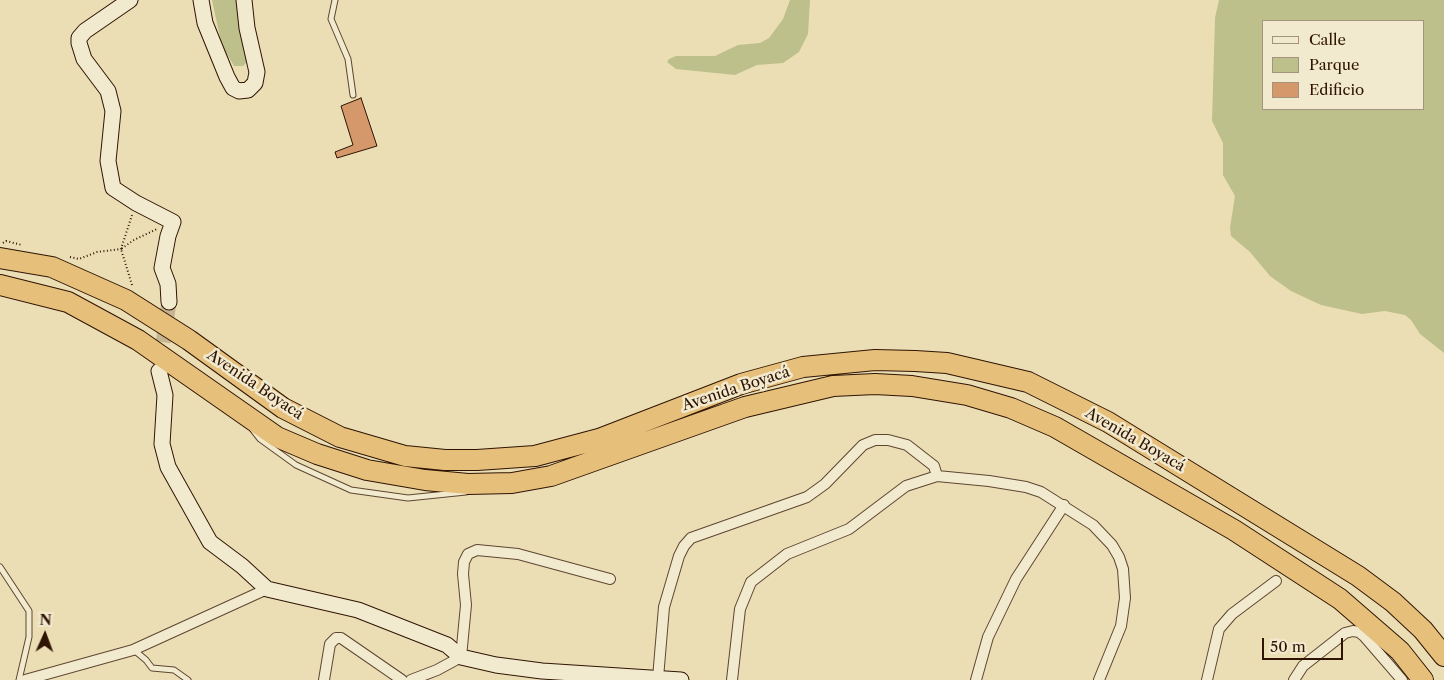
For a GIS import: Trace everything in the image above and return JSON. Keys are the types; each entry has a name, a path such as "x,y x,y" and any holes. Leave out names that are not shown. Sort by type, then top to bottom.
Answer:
{"highway":[{"name":"Avenida Boyacá","path":"0,258 52,267 126,300 189,340 283,408 340,436 413,456 445,460 535,456 599,439 742,384 802,367 875,360 915,360 947,364 1028,382 1108,422 1358,576 1393,602 1423,630 1444,656"},
{"name":"Avenida Boyacá","path":"0,285 68,302 138,340 277,437 317,454 367,470 425,480 468,484 512,483 551,476 745,407 833,386 875,384 912,386 967,395 1011,408 1055,426 1234,530 1340,599 1400,651 1423,680"}],"main road":[{"path":"130,0 85,31 79,38 78,43 84,59 108,91 112,111 108,161 113,188 136,203 173,222 168,236 162,268 168,284 169,302"},
{"path":"201,0 205,23 223,68 233,88 239,91 248,90 255,84 257,72 247,28 244,0"},
{"path":"160,371 164,395 162,444 168,467 210,542 242,566 267,589 358,610 447,645 461,657 496,665 542,671 681,680"}],"street":[{"path":"658,678 664,607 679,556 691,538 807,497 825,484 863,445 875,440 888,440 907,445 934,466 938,476"},
{"path":"732,680 740,609 751,582 787,554 849,529 906,486 938,476 1026,487 1064,505 1093,525 1104,536 1120,557 1123,569 1125,598 1121,626 1099,680"},
{"path":"976,680 988,637 1016,579 1064,505"},
{"path":"411,680 437,670 461,657 466,605 463,574 464,562 468,554 477,550 518,554 610,579"},
{"path":"1207,680 1219,630 1232,614 1276,581"},
{"path":"25,680 133,650 267,589"},
{"path":"1294,680 1303,666 1345,633 1352,631 1359,632 1364,636 1402,680"},
{"path":"324,680 330,644 336,638 341,638 402,680"}],"lane":[{"path":"335,0 331,19 348,59 353,95"},
{"path":"0,567 29,611 29,638 19,680"},
{"path":"133,650 146,660 152,668 174,670 188,680"}],"path":[{"path":"133,287 121,249 136,203"},
{"path":"70,257 79,259 97,252 121,249 134,240 173,222"},
{"path":"0,246 6,241 24,246"}],"green space":[{"path":"212,0 239,0 247,62 243,66 234,66 222,46"},
{"path":"790,0 810,0 808,34 799,52 783,63 757,65 735,75 676,69 667,62 676,56 715,56 738,45 760,43 769,38 783,19"},
{"path":"1219,0 1444,0 1444,353 1420,334 1411,320 1405,315 1385,311 1362,314 1321,305 1291,291 1270,276 1250,252 1231,236 1230,228 1235,196 1223,175 1223,143 1212,121 1215,18"}],"building":[{"path":"361,98 377,146 337,158 335,152 353,145 341,106"}],"tunnel":[{"path":"160,365 169,302"}]}
